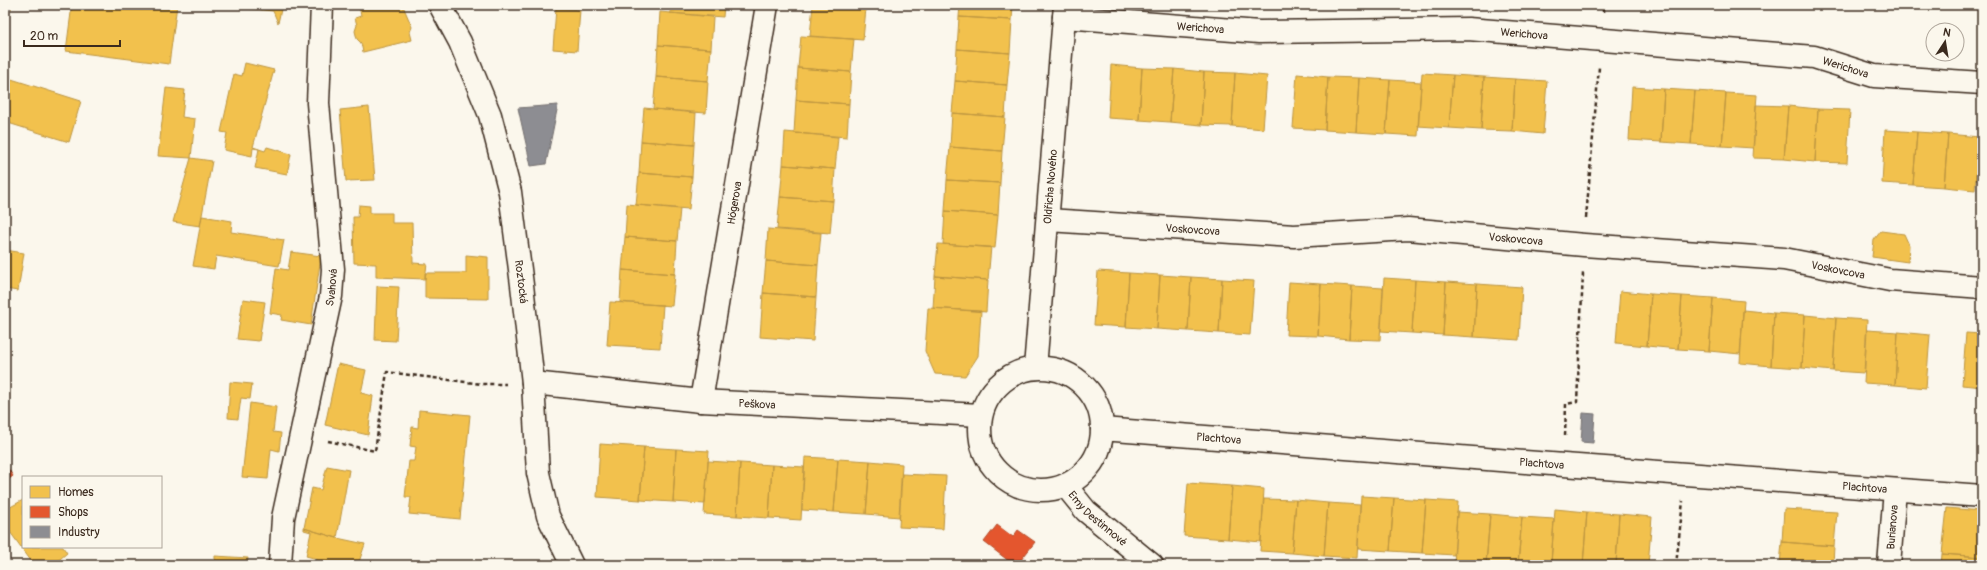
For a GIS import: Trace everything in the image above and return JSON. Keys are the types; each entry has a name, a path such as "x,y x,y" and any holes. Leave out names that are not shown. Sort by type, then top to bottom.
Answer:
{"street":[{"name":"Svahová","path":"280,565 283,518 331,296 333,269 318,103 322,5"},
{"name":"Roztocká","path":"440,5 460,42 490,115 510,192 533,383 538,473 548,516 572,565"},
{"name":"Högerova","path":"701,401 767,5"},
{"name":"Werichova","path":"1064,11 1260,32 1468,29 1814,57 1874,76 1982,83"},
{"name":"Oldřicha Nového","path":"1035,368 1064,11"},
{"name":"Voskovcova","path":"1048,220 1294,236 1408,229 1584,245 1784,259 1890,280 1982,287"},
{"path":"1035,368 1056,370 1075,378 1089,392 1098,409 1102,429 1100,448 1090,466 1074,481 1053,489 1030,489 1009,482 992,467 983,448 980,426 981,416 985,405 997,387 1014,374 1035,368"},
{"name":"Peškova","path":"533,383 701,401 981,416"},
{"name":"Plachtova","path":"1102,429 1564,466 1696,474 1982,496"},
{"name":"Emy Destinnové","path":"1065,485 1086,511 1152,565"},
{"name":"Burianova","path":"1889,565 1894,490"}],"path":[{"path":"1564,466 1566,404 1577,402 1584,245 1602,41 1603,5"},
{"path":"300,436 375,451 387,372 482,384"},
{"path":"1676,565 1682,504 1696,474"}],"building: Homes":[{"path":"5,5 12,5 5,25"},
{"path":"72,5 177,5 169,64 66,51"},
{"path":"216,5 282,5 278,23 273,11"},
{"path":"359,5 394,5 395,8 403,6 412,27 410,32 412,40 363,52 361,43 357,39 355,31 357,25 355,18 361,16"},
{"path":"671,5 724,5 723,17 670,13"},
{"path":"813,5 866,8 863,40 810,36"},
{"path":"829,5 866,5 866,8"},
{"path":"960,5 1013,5 1012,20 959,17"},
{"path":"556,8 580,10 577,51 553,49"},
{"path":"660,12 713,17 711,49 658,45"},
{"path":"959,17 1012,20 1010,53 957,49"},
{"path":"801,36 854,39 851,72 798,68"},
{"path":"658,45 711,49 708,81 656,77"},
{"path":"957,49 1010,53 1007,85 955,81"},
{"path":"245,63 274,70 253,147 259,149 253,148 252,156 224,150 227,133 221,132 234,74 242,76"},
{"path":"1111,65 1142,68 1139,120 1108,118"},
{"path":"798,68 851,72 849,104 796,100"},
{"path":"1142,68 1174,69 1170,122 1139,120"},
{"path":"1174,69 1204,72 1201,125 1170,122"},
{"path":"1204,72 1235,73 1232,126 1201,125"},
{"path":"1235,73 1267,76 1263,129 1232,126"},
{"path":"1422,73 1453,75 1449,128 1418,126"},
{"path":"1297,74 1328,77 1325,130 1293,128"},
{"path":"1453,75 1484,77 1481,130 1449,128"},
{"path":"5,77 81,101 69,142 5,122"},
{"path":"656,77 708,81 706,113 653,109"},
{"path":"1328,77 1359,78 1356,132 1325,130"},
{"path":"1484,77 1515,79 1512,131 1481,130"},
{"path":"1359,78 1390,80 1386,134 1356,132"},
{"path":"1515,79 1547,81 1543,134 1512,131"},
{"path":"1390,80 1421,82 1418,136 1386,134"},
{"path":"955,81 1007,85 1005,117 952,113"},
{"path":"1632,87 1664,89 1661,142 1629,140"},
{"path":"166,88 185,90 182,117 195,119 191,158 158,156"},
{"path":"1664,89 1695,91 1691,144 1661,142"},
{"path":"1695,91 1726,93 1722,146 1691,144"},
{"path":"1726,93 1757,95 1753,148 1722,146"},
{"path":"796,100 849,104 847,137 794,133"},
{"path":"1756,105 1788,106 1784,159 1753,158"},
{"path":"1788,106 1818,109 1815,162 1784,159"},
{"path":"369,107 375,180 346,181 340,110"},
{"path":"644,108 696,113 694,145 641,141"},
{"path":"1818,109 1850,110 1847,163 1815,162"},
{"path":"952,113 1005,117 1002,151 950,147"},
{"path":"1979,127 1982,127 1982,180 1976,180"},
{"path":"1885,130 1917,132 1913,185 1882,183"},
{"path":"785,132 838,137 835,169 783,165"},
{"path":"1917,132 1948,134 1944,187 1913,185"},
{"path":"1948,134 1979,137 1975,190 1944,187"},
{"path":"641,141 694,145 692,177 639,173"},
{"path":"267,147 291,154 287,174 255,168 259,149 265,151"},
{"path":"950,147 1002,151 1000,183 947,180"},
{"path":"191,158 212,161 200,226 173,222"},
{"path":"783,165 835,169 833,201 780,197"},
{"path":"639,173 692,177 689,209 636,205"},
{"path":"947,180 1000,183 998,215 945,211"},
{"path":"780,197 833,201 830,233 777,229"},
{"path":"627,204 680,209 677,241 625,237"},
{"path":"359,205 370,206 370,213 392,213 392,223 412,223 413,263 427,264 425,279 376,277 376,264 354,263 353,217 358,217"},
{"path":"945,211 998,215 995,248 943,244"},
{"path":"202,216 232,221 231,232 284,240 279,266 216,256 214,269 193,266"},
{"path":"768,229 821,233 818,265 766,261"},
{"path":"1881,231 1904,234 1909,245 1908,262 1872,257 1874,240"},
{"path":"625,237 677,241 675,274 622,270"},
{"path":"938,244 991,247 988,280 935,276"},
{"path":"5,250 24,253 18,291 5,289"},
{"path":"291,252 321,256 311,325 281,320 282,315 270,313 276,268 288,270"},
{"path":"466,255 488,257 488,299 425,298 425,273 466,273"},
{"path":"766,261 818,265 816,297 763,293"},
{"path":"622,270 675,274 672,306 620,302"},
{"path":"1098,271 1129,273 1126,327 1094,325"},
{"path":"1129,273 1160,275 1157,329 1126,327"},
{"path":"1160,275 1191,277 1188,331 1157,329"},
{"path":"935,276 988,280 986,312 933,308"},
{"path":"1191,277 1222,279 1219,333 1188,331"},
{"path":"1384,278 1415,280 1412,333 1381,331"},
{"path":"1222,279 1254,281 1250,335 1219,333"},
{"path":"1415,280 1446,282 1443,335 1412,333"},
{"path":"1289,282 1321,284 1318,336 1286,335"},
{"path":"1446,282 1477,284 1474,337 1443,335"},
{"path":"1321,284 1352,286 1349,339 1318,336"},
{"path":"1477,284 1522,287 1519,340 1474,337"},
{"path":"377,286 399,287 396,341 375,340"},
{"path":"1352,286 1383,288 1380,340 1349,339"},
{"path":"1620,291 1651,294 1647,346 1616,343"},
{"path":"763,293 816,297 813,341 760,337"},
{"path":"1651,294 1682,296 1678,349 1647,346"},
{"path":"1682,296 1713,298 1709,351 1678,349"},
{"path":"1713,298 1744,301 1740,354 1709,351"},
{"path":"243,299 265,302 259,341 237,339"},
{"path":"610,302 663,305 660,348 607,345"},
{"path":"928,308 981,311 978,356 965,376 935,374 925,351"},
{"path":"1743,310 1774,313 1771,366 1740,363"},
{"path":"1774,313 1805,315 1802,368 1771,366"},
{"path":"1805,315 1836,318 1833,371 1802,368"},
{"path":"1836,318 1867,320 1864,373 1833,371"},
{"path":"1867,330 1898,332 1895,385 1864,383"},
{"path":"1898,332 1930,335 1926,388 1895,385"},
{"path":"1966,333 1982,334 1982,387 1962,385"},
{"path":"338,364 366,370 361,393 373,396 368,435 325,425"},
{"path":"230,382 252,384 250,399 241,398 238,419 228,418"},
{"path":"250,403 276,407 273,432 281,433 279,451 271,449 268,479 242,477"},
{"path":"419,410 470,415 460,519 409,514 411,497 405,497 409,461 414,461 416,447 410,446 412,427 418,428"},
{"path":"600,444 644,447 640,500 597,497"},
{"path":"644,447 676,449 673,502 640,500"},
{"path":"676,449 709,451 705,504 673,502"},
{"path":"805,457 838,459 834,512 802,510"},
{"path":"838,459 870,461 866,514 834,512"},
{"path":"708,461 740,463 737,516 704,514"},
{"path":"870,461 902,464 899,517 866,514"},
{"path":"740,463 772,465 769,518 737,516"},
{"path":"772,465 804,467 801,520 769,518"},
{"path":"327,466 349,470 337,538 304,528 312,488 321,490"},
{"path":"902,474 946,476 943,529 899,527"},
{"path":"1188,483 1232,486 1228,539 1184,536"},
{"path":"1232,486 1264,489 1261,542 1228,539"},
{"path":"1361,496 1394,498 1390,551 1358,549"},
{"path":"1394,498 1426,500 1422,553 1390,551"},
{"path":"1264,499 1296,500 1292,553 1260,551"},
{"path":"1296,500 1328,503 1324,556 1292,553"},
{"path":"1426,500 1458,502 1454,555 1422,553"},
{"path":"22,501 22,548 64,548 67,553 53,565 34,565 5,525 5,510"},
{"path":"1328,503 1360,505 1357,558 1324,556"},
{"path":"1947,508 1982,511 1982,557 1942,554"},
{"path":"1555,509 1587,512 1583,565 1551,562"},
{"path":"1784,509 1837,512 1834,546 1782,542"},
{"path":"1457,512 1490,514 1486,565 1454,565"},
{"path":"1587,512 1619,514 1616,565 1583,565"},
{"path":"1490,514 1522,517 1518,565 1486,565"},
{"path":"1619,514 1652,517 1648,565 1616,565"},
{"path":"1522,517 1554,519 1551,565 1518,565"},
{"path":"304,528 337,538 365,544 358,565 315,565 317,559 306,556 311,532 304,530"},
{"path":"1782,542 1834,546 1833,565 1780,565"},
{"path":"1942,554 1982,557 1982,565 1941,565"},
{"path":"215,556 248,558 247,565 215,565"}],"building: Shops":[{"path":"5,464 13,476 5,482"},
{"path":"997,525 1013,537 1018,530 1035,542 1017,565 1014,565 984,542"}],"building: Industry":[{"path":"558,105 546,164 531,166 518,108"},
{"path":"1583,413 1595,414 1593,443 1581,442"}]}
